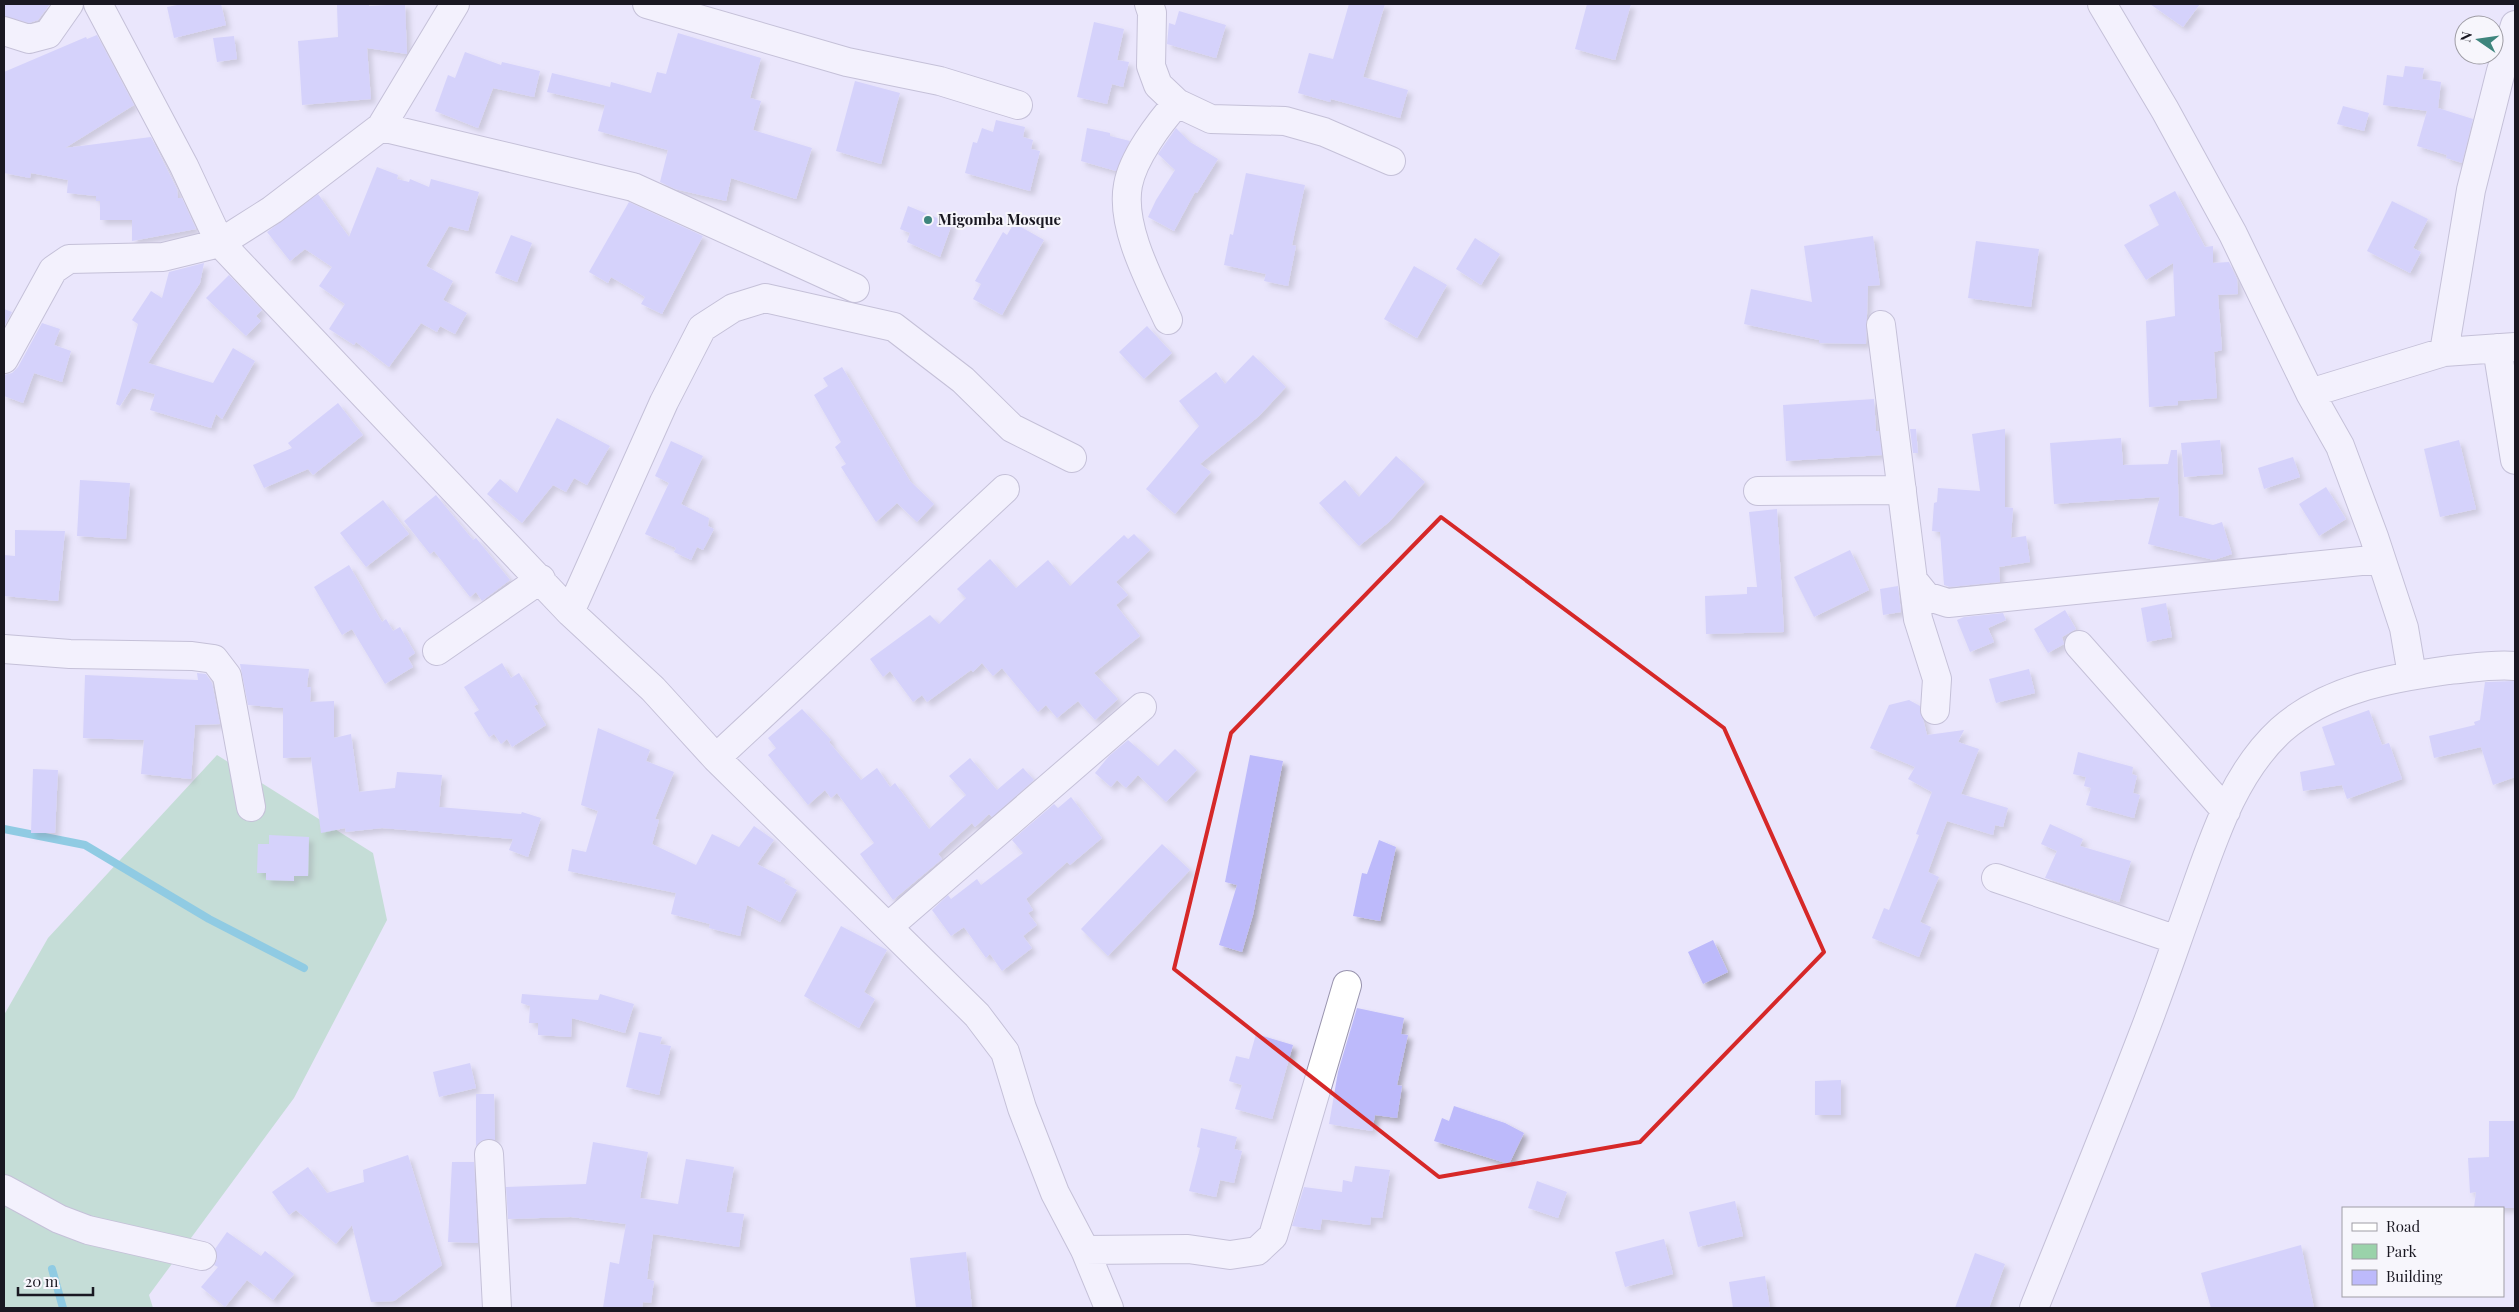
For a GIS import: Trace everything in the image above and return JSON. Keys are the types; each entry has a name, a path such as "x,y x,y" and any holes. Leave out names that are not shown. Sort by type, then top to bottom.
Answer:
{"street":[{"path":"4,31 29,39 48,34 69,4"},
{"path":"98,4 184,166 220,243 541,579 570,612 653,689 716,758 977,1015 1005,1052 1022,1108 1055,1193 1085,1250 1109,1308"},
{"path":"4,359 53,270 69,259 163,258 220,243 272,210 381,127 455,4"},
{"path":"646,4 847,62 940,81 1018,105"},
{"path":"1149,4 1152,13 1151,66 1158,86 1177,102 1211,119 1285,121 1324,132 1391,161"},
{"path":"2102,4 2166,110 2233,234 2310,393 2340,446 2404,628 2412,675"},
{"path":"2444,352 2471,190 2501,71 2515,25"},
{"path":"1168,320 1134,239 1126,205 1128,184 1140,156 1162,120 1177,102"},
{"path":"381,127 633,187 855,288"},
{"path":"570,612 664,402 702,328 733,308 765,298 894,327 963,380 1012,428 1072,458"},
{"path":"1881,326 1918,619 1937,679 1935,710"},
{"path":"2310,393 2444,352 2506,348 2515,460"},
{"path":"716,758 1005,489"},
{"path":"1758,491 1902,490"},
{"path":"1913,580 1926,596 1948,603 2381,559"},
{"path":"437,651 541,579"},
{"path":"2079,645 2226,811"},
{"path":"4,649 70,654 192,656 214,659 227,676 251,807"},
{"path":"2034,1308 2142,1037 2230,799 2255,758 2282,730 2335,697 2372,683 2412,675 2498,664 2515,666"},
{"path":"888,927 1142,707"},
{"path":"1996,878 2177,940"},
{"path":"1085,1250 1188,1249 1230,1255 1257,1251 1273,1236 1347,985"},
{"path":"489,1154 497,1308"},
{"path":"4,1189 59,1219 88,1230 202,1256"}],"highlighted area":[{"path":"1441,517 1724,728 1824,952 1640,1142 1439,1177 1174,969 1231,733"}],"green space":[{"path":"217,755 373,853 387,920 294,1098 149,1295 153,1308 4,1308 4,1015 48,938"}],"building":[{"path":"4,4 50,4 38,20 29,23 4,16"},
{"path":"182,4 221,4 226,25 174,38 167,7"},
{"path":"369,4 369,6 405,4 407,54 367,48 371,99 302,105 298,41 338,37 337,5"},
{"path":"1349,4 1385,4 1363,77 1408,90 1400,118 1331,99 1330,102 1298,93 1309,53 1333,59"},
{"path":"1587,4 1631,4 1615,60 1575,49"},
{"path":"2150,4 2200,4 2183,27"},
{"path":"1179,11 1226,25 1216,58 1167,44 1169,23 1175,25"},
{"path":"1094,22 1124,29 1117,60 1129,62 1123,87 1112,84 1107,104 1077,97"},
{"path":"678,33 761,58 750,98 761,101 753,130 812,148 796,199 731,178 726,201 675,189 660,182 668,150 598,131 605,105 547,92 552,73 610,87 611,82 651,93 657,72 666,74"},
{"path":"97,35 134,105 65,148 151,137 177,189 178,198 182,198 196,229 132,241 132,220 100,220 100,201 96,201 96,196 67,193 68,180 31,173 30,178 4,173 4,72 86,37 87,39"},
{"path":"234,36 237,59 217,62 213,38"},
{"path":"465,52 501,65 502,62 540,71 534,97 493,88 478,128 435,111 448,75 455,78"},
{"path":"2405,66 2424,68 2422,79 2441,82 2438,108 2473,119 2462,163 2446,158 2447,155 2417,146 2427,111 2383,105 2387,75 2403,77"},
{"path":"855,81 900,93 881,164 836,151"},
{"path":"2343,106 2369,113 2364,131 2337,124"},
{"path":"996,120 1025,127 1023,137 1033,140 1031,149 1040,151 1030,191 965,173 973,142 977,143 982,128 993,132"},
{"path":"1087,128 1110,133 1110,136 1130,141 1116,171 1081,161"},
{"path":"1176,128 1190,142 1218,159 1197,193 1195,192 1174,231 1148,217 1156,200 1175,170 1158,154"},
{"path":"377,167 398,175 397,179 409,182 410,179 429,187 431,179 479,192 468,231 449,226 426,266 453,281 443,300 467,313 455,334 440,326 437,332 421,323 389,367 356,342 354,345 329,329 345,304 319,286 332,267 305,249 290,261 267,232 318,194 349,237"},
{"path":"1246,173 1305,185 1292,245 1296,246 1288,286 1264,281 1266,274 1224,265 1230,234 1233,235"},
{"path":"2175,191 2205,247 2213,246 2213,263 2229,262 2237,279 2238,294 2218,295 2222,350 2214,352 2217,398 2178,401 2178,405 2149,407 2146,321 2175,316 2173,263 2146,280 2124,245 2159,225 2149,205"},
{"path":"2392,201 2428,219 2413,248 2421,252 2410,273 2367,251"},
{"path":"629,202 703,236 662,314 641,304 645,297 611,277 608,283 589,272"},
{"path":"908,206 952,224 940,257 907,242 910,233 900,229"},
{"path":"1014,223 1044,240 1002,315 973,299 981,284 975,281 1003,232 1007,235"},
{"path":"511,235 532,243 517,282 495,273"},
{"path":"1873,236 1880,285 1868,286 1866,344 1819,343 1819,340 1744,324 1751,289 1812,302 1804,246"},
{"path":"1475,238 1500,254 1481,285 1456,269"},
{"path":"1976,241 2039,249 2031,307 1968,298"},
{"path":"204,263 200,283 148,363 213,383 233,348 255,361 222,419 216,414 211,428 150,410 155,394 132,388 120,406 116,404 138,324 132,320 151,291 162,298 169,272"},
{"path":"1414,266 1447,285 1417,338 1384,319"},
{"path":"229,275 262,310 256,316 261,321 246,336 206,298"},
{"path":"4,309 12,312 4,327"},
{"path":"42,323 60,329 54,345 71,351 62,382 34,373 23,403 4,396 4,375 12,373 18,367"},
{"path":"1147,326 1172,353 1144,379 1119,352"},
{"path":"1253,355 1286,387 1259,416 1200,464 1211,472 1175,514 1146,489 1199,426 1179,401 1216,372 1225,384"},
{"path":"842,367 910,481 934,504 917,522 897,503 876,522 841,467 846,464 835,447 841,442 814,395 828,386 823,378"},
{"path":"1874,399 1876,431 1879,431 1882,455 1786,461 1783,405"},
{"path":"338,403 363,435 313,475 308,469 264,488 253,465 292,448 288,443"},
{"path":"557,418 610,446 587,485 574,478 566,492 553,485 522,523 487,494 500,479 517,493"},
{"path":"1910,429 1916,429 1918,453 1913,453"},
{"path":"2005,429 2005,507 2013,508 2011,538 2026,536 2030,562 1999,567 2000,582 1950,587 1944,585 1940,532 1932,531 1934,503 1937,502 1938,488 1980,491 1972,434"},
{"path":"2121,438 2123,465 2168,464 2171,450 2177,450 2179,516 2213,525 2222,522 2232,554 2214,560 2148,544 2160,497 2054,504 2050,443"},
{"path":"2220,440 2223,474 2184,477 2181,443"},
{"path":"2459,440 2476,509 2440,517 2424,449"},
{"path":"671,441 703,456 681,504 709,518 708,526 714,529 703,550 697,547 691,560 674,552 676,548 645,534 669,483 655,476"},
{"path":"1396,456 1425,482 1389,522 1359,546 1319,503 1345,480 1359,497"},
{"path":"2293,457 2300,477 2264,489 2258,468"},
{"path":"80,480 130,483 126,539 77,536"},
{"path":"2326,487 2346,519 2319,536 2299,504"},
{"path":"436,495 473,540 476,538 510,580 482,601 476,592 470,597 434,551 430,554 404,521"},
{"path":"383,500 409,534 366,567 340,533"},
{"path":"1777,509 1784,632 1706,634 1705,596 1747,594 1747,587 1757,587 1749,512"},
{"path":"15,530 65,531 58,601 4,596 4,555 15,556"},
{"path":"1134,534 1150,550 1116,582 1128,595 1116,605 1140,636 1094,673 1118,699 1095,720 1078,701 1057,718 1046,705 1038,712 1002,668 993,676 982,663 973,672 971,670 927,702 922,695 913,702 890,671 883,677 870,659 930,615 939,624 966,598 957,589 990,559 1016,588 1048,560 1070,586 1124,535 1128,539"},
{"path":"1850,550 1869,590 1814,617 1794,577"},
{"path":"349,565 382,622 386,619 393,631 400,627 415,653 408,658 413,667 385,684 352,629 342,635 314,587"},
{"path":"1898,586 1901,612 1883,615 1880,589"},
{"path":"2166,603 2172,637 2147,642 2141,608"},
{"path":"2065,610 2076,629 2062,637 2064,644 2048,653 2034,629"},
{"path":"2003,613 2006,620 1988,628 1994,642 1970,652 1957,620 1964,617"},
{"path":"502,663 511,678 519,673 538,704 534,706 546,725 512,747 507,739 501,744 494,734 489,737 474,713 479,710 464,687"},
{"path":"240,664 309,669 307,687 311,687 310,702 334,701 334,738 351,734 359,792 395,788 397,772 442,775 439,807 521,814 522,812 541,818 528,857 509,850 513,839 382,828 346,832 345,828 321,833 311,757 283,758 283,708 248,705"},
{"path":"2029,669 2035,693 1996,703 1989,679"},
{"path":"197,673 206,674 212,683 220,724 195,725 191,779 141,774 144,740 83,738 85,675 198,680"},
{"path":"2515,681 2515,777 2493,785 2481,747 2434,758 2429,736 2475,725 2474,722 2480,720 2485,682"},
{"path":"1909,700 1920,706 1927,735 1964,730 1958,742 1979,749 1961,794 2008,808 2003,827 1995,825 1993,835 1947,821 1928,872 1939,877 1920,922 1931,927 1919,957 1872,938 1884,908 1889,910 1919,835 1916,834 1932,792 1908,779 1915,767 1870,748 1889,705"},
{"path":"802,709 831,740 829,742 861,780 877,768 890,787 895,783 929,829 966,795 949,776 970,758 997,790 1023,768 1034,780 992,817 989,814 975,827 972,823 938,854 942,859 893,900 860,854 874,843 837,793 831,798 825,790 808,805 768,755 776,748 768,738"},
{"path":"2369,710 2382,745 2389,743 2402,779 2347,799 2342,785 2303,791 2300,772 2335,765 2322,727"},
{"path":"598,728 650,750 646,761 674,772 655,819 659,820 652,844 696,865 712,834 739,847 754,826 774,840 757,864 786,879 784,883 797,890 780,922 747,905 740,936 709,928 710,924 671,914 676,893 568,871 572,849 586,852 598,811 581,805"},
{"path":"1128,740 1158,766 1175,749 1197,770 1166,802 1138,775 1126,788 1117,780 1111,787 1095,773 1109,756"},
{"path":"2078,752 2133,767 2132,774 2137,776 2133,793 2140,795 2134,818 2086,805 2091,788 2084,786 2086,777 2073,774"},
{"path":"1250,755 1283,761 1253,915 1242,952 1219,945 1237,885 1225,882"},
{"path":"33,769 58,770 55,833 31,833"},
{"path":"1071,797 1102,838 1070,865 1067,862 1026,899 1033,910 1028,913 1037,925 1023,936 1032,948 1002,971 990,954 986,958 964,927 951,936 932,910 948,895 951,899 977,879 981,885 1023,853 1012,840 1054,804 1058,808"},
{"path":"2050,824 2083,839 2080,846 2131,861 2119,902 2045,878 2057,851 2041,844"},
{"path":"269,835 309,837 308,876 294,876 294,881 266,880 266,873 257,873 258,844 269,844"},
{"path":"1379,840 1396,847 1380,921 1353,916 1362,873 1367,874"},
{"path":"1162,844 1190,870 1108,956 1081,929"},
{"path":"841,926 887,950 864,992 875,999 859,1028 804,996"},
{"path":"1713,940 1728,972 1703,984 1688,952"},
{"path":"522,994 598,1000 600,994 634,1004 625,1033 572,1018 571,1037 538,1035 538,1023 529,1023 530,1006 521,1003"},
{"path":"1357,1008 1404,1018 1401,1034 1408,1035 1397,1085 1402,1086 1397,1118 1375,1115 1372,1131 1329,1124 1338,1072"},
{"path":"639,1032 662,1037 660,1044 671,1046 659,1095 626,1087"},
{"path":"1256,1034 1293,1045 1272,1119 1235,1109 1242,1085 1229,1081 1236,1056 1249,1059"},
{"path":"470,1063 476,1088 439,1097 433,1072"},
{"path":"1841,1080 1841,1115 1815,1115 1815,1081"},
{"path":"476,1094 494,1094 495,1140 481,1141 476,1146"},
{"path":"1454,1106 1505,1123 1524,1133 1509,1164 1434,1141 1442,1118 1449,1121"},
{"path":"2489,1121 2515,1121 2515,1208 2474,1207 2476,1192 2470,1193 2468,1158 2489,1157"},
{"path":"1201,1128 1237,1137 1234,1149 1242,1151 1234,1183 1220,1180 1216,1197 1189,1191 1200,1148 1197,1147"},
{"path":"593,1142 648,1152 640,1198 678,1204 686,1159 734,1167 726,1212 744,1214 739,1247 653,1234 647,1279 654,1281 651,1303 643,1302 642,1308 603,1308 610,1262 619,1264 626,1224 571,1217 508,1219 506,1187 586,1184"},
{"path":"408,1155 442,1265 394,1301 371,1302 352,1225 336,1244 296,1210 289,1215 272,1192 308,1167 327,1193 364,1182 363,1170"},
{"path":"452,1162 474,1162 478,1243 448,1242"},
{"path":"1355,1166 1390,1170 1382,1218 1371,1217 1370,1225 1322,1219 1320,1230 1292,1226 1304,1187 1342,1192 1343,1180 1352,1182"},
{"path":"1537,1181 1567,1192 1558,1218 1528,1208"},
{"path":"1735,1201 1743,1236 1698,1247 1689,1212"},
{"path":"227,1232 261,1256 265,1251 294,1274 273,1300 247,1280 225,1307 201,1287 218,1267 214,1265 217,1259 215,1249"},
{"path":"1664,1239 1673,1274 1625,1287 1615,1252"},
{"path":"2301,1245 2314,1308 2211,1308 2201,1273"},
{"path":"966,1252 972,1308 916,1308 910,1258"},
{"path":"1975,1253 2005,1264 1989,1308 1955,1308"},
{"path":"1765,1276 1770,1308 1733,1308 1729,1282"}],"waterway":[{"path":"4,829 85,845 209,919 304,968"},
{"path":"52,1269 63,1308"}],"place":[{"name":"Migomba Mosque","path":"928,220"}]}
